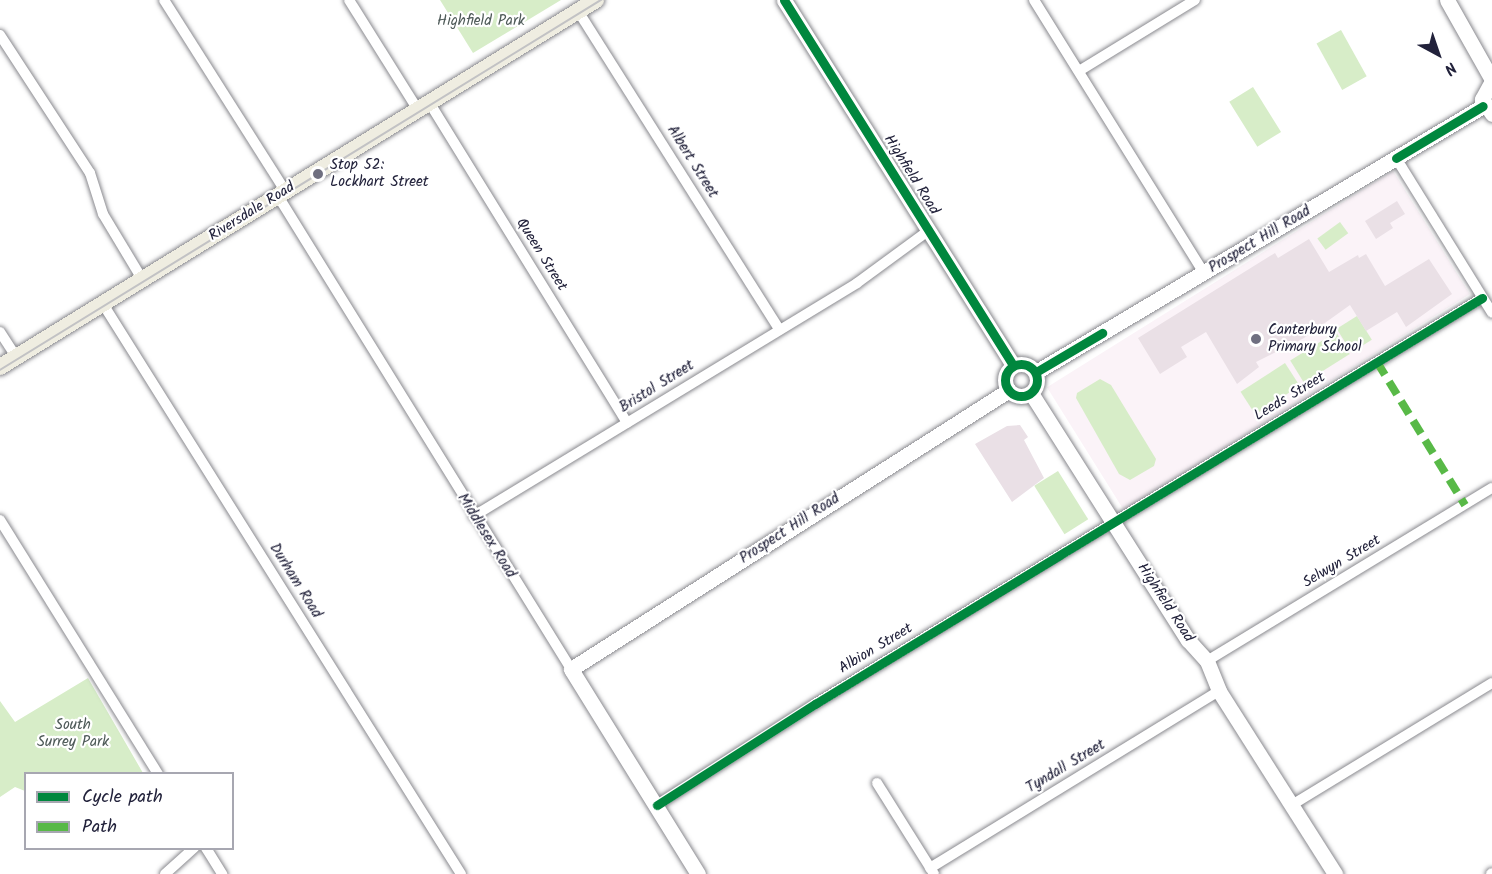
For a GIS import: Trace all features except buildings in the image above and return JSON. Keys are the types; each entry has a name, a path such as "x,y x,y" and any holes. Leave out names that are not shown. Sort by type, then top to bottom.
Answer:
{"main road":[{"name":"Riversdale Road","path":"0,367 596,0"}],"street":[{"name":"Middlesex Road","path":"164,0 281,193 294,223 698,874"},
{"name":"Queen Street","path":"349,0 424,106 627,423"},
{"name":"Highfield Road","path":"784,0 1013,365"},
{"path":"1034,0 1204,273"},
{"path":"1079,71 1195,0"},
{"path":"1447,0 1492,80 1483,92 1488,110"},
{"name":"Albert Street","path":"578,11 779,329"},
{"path":"0,35 90,173 103,214 142,279"},
{"name":"Prospect Hill Road","path":"1035,372 1396,158 1488,110"},
{"path":"1396,158 1492,313"},
{"name":"Bristol Street","path":"474,516 857,283 928,231"},
{"name":"Leeds Street","path":"1113,522 1482,298"},
{"name":"Durham Road","path":"103,304 461,874"},
{"path":"0,332 16,357"},
{"path":"1027,364 1035,372 1038,383 1031,393 1017,396 1009,390 1006,375 1013,365 1027,364"},
{"name":"Prospect Hill Road","path":"571,669 1009,390"},
{"name":"Highfield Road","path":"1031,393 1188,640 1207,661 1219,691 1335,874"},
{"name":"Selwyn Street","path":"1207,661 1492,488"},
{"path":"0,520 157,772"},
{"name":"Albion Street","path":"657,805 1113,522"},
{"path":"1292,805 1492,683"},
{"name":"Tyndall Street","path":"932,871 1219,691"},
{"path":"877,783 932,871"},
{"path":"165,874 193,850"},
{"path":"207,850 222,874"}],"shaded area":[{"name":"Canterbury Primary School","path":"1393,171 1470,294 1124,510 1047,387"}],"green space":[{"name":"Highfield Park","path":"440,0 561,0 473,53"},
{"path":"1341,30 1367,76 1342,90 1317,44"},
{"path":"1253,87 1281,132 1257,147 1229,102"},
{"path":"1340,222 1348,233 1326,250 1317,238"},
{"path":"1357,316 1372,340 1351,352 1337,329"},
{"path":"1336,332 1350,354 1304,383 1290,361"},
{"path":"1285,363 1300,386 1255,415 1241,392"},
{"path":"1100,379 1111,385 1156,459 1154,466 1130,480 1119,474 1076,398 1077,393"},
{"path":"1058,471 1088,519 1064,534 1034,486"},
{"name":"South Surrey Park","path":"88,678 142,772 24,772 24,791 15,787 0,797 0,701 15,722"}],"tram line":[{"path":"0,370 601,0"}],"marked path":[{"path":"1377,362 1465,505"}],"cycle path":[{"path":"784,0 1013,365"},
{"path":"1396,158 1483,106"},
{"path":"657,805 815,704 1482,298"},
{"path":"1036,372 1102,333"},
{"path":"1021,364 1032,369 1037,380 1032,391 1021,396 1010,391 1005,380 1010,369 1021,364"}],"place":[{"name":"Stop 52: Lockhart Street","path":"318,174"},
{"name":"Canterbury Primary School","path":"1256,339"}]}
